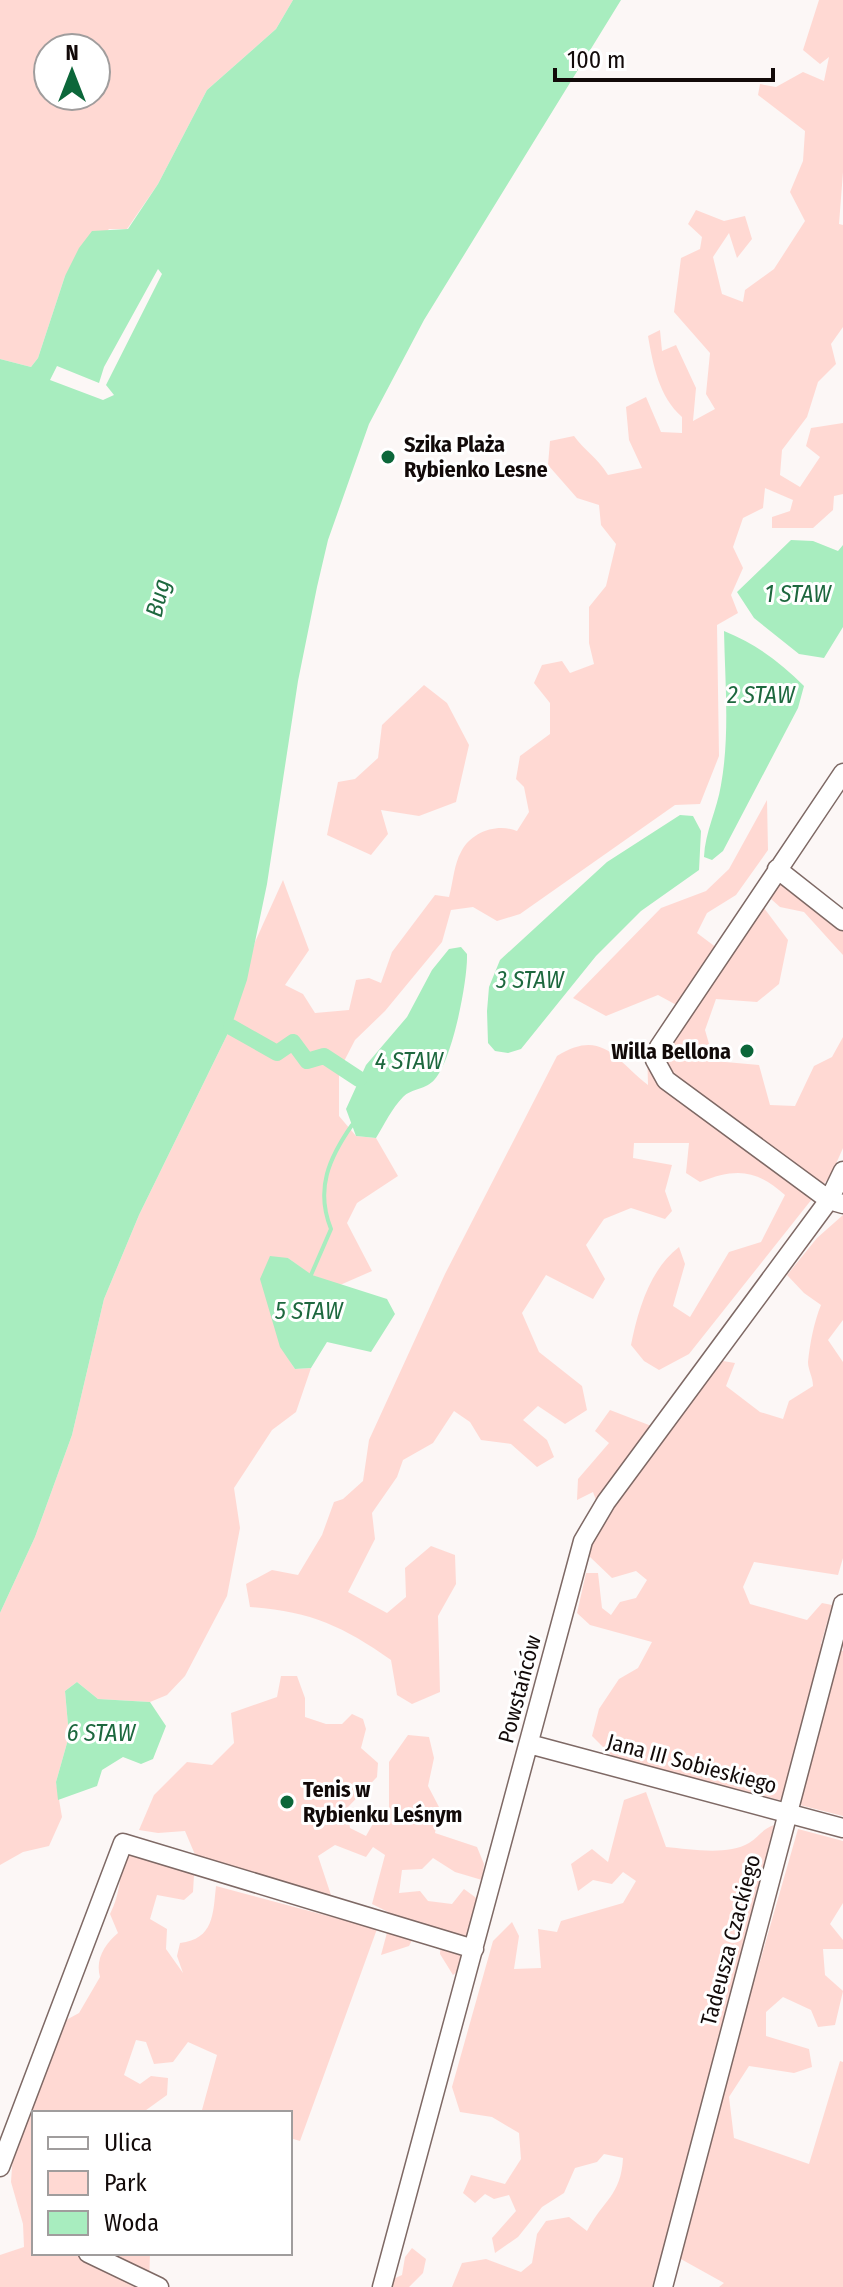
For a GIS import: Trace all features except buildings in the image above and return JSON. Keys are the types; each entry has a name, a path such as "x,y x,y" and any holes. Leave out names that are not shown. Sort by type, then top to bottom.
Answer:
{"street":[{"path":"836,1202 666,1080 655,1060 659,1047 843,773"},
{"path":"777,869 843,921"},
{"name":"Powstańców","path":"382,2287 583,1541 606,1502 836,1202 843,1171"},
{"name":"Tadeusza Czackiego","path":"663,2287 843,1604"},
{"name":"Jana III Sobieskiego","path":"529,1744 843,1828"},
{"path":"0,2167 123,1843 474,1949"},
{"path":"92,2255 159,2287"}],"green space":[{"path":"0,0 293,0 276,29 207,90 158,184 127,229 109,229 65,276 38,358 31,367 0,359"},
{"path":"819,0 843,0 843,172 839,224 843,225 843,327 831,344 836,364 818,382 807,417 782,450 780,475 800,487 820,457 806,446 811,428 843,423 843,494 834,496 833,510 813,528 772,528 772,517 790,511 793,500 765,488 763,508 743,518 733,547 743,568 731,595 738,613 717,625 719,756 700,804 675,805 520,914 497,921 473,907 451,910 442,942 385,1011 355,1040 339,1071 339,1116 356,1136 376,1138 398,1176 357,1203 347,1223 372,1271 340,1285 311,1275 288,1258 277,1303 276,1327 295,1369 311,1368 296,1412 272,1430 234,1488 240,1528 227,1596 185,1676 167,1695 150,1702 98,1699 77,1682 65,1691 69,1736 56,1782 62,1817 49,1846 23,1852 0,1865 0,1613 35,1537 72,1435 104,1299 139,1215 231,1027 255,942 283,880 309,950 285,985 303,994 315,1013 349,1010 356,980 369,978 381,983 392,952 435,895 449,897 457,862 465,845 485,831 501,828 517,831 529,812 524,787 516,779 520,756 550,734 550,703 534,683 542,665 562,661 570,673 594,664 589,643 589,607 606,586 616,544 601,525 599,505 577,498 548,465 550,441 574,436 608,475 642,468 629,440 626,407 646,397 661,432 682,433 682,417 662,390 652,358 648,336 660,330 662,351 676,345 696,388 693,421 715,409 706,394 710,353 674,312 681,258 700,249 702,237 688,224 696,210 724,221 745,216 752,239 737,258 729,233 713,257 722,294 743,302 745,290 774,269 805,221 790,192 803,161 805,131 758,95 760,84 776,87 803,72 824,81 829,57 820,64 803,50"},
{"path":"424,685 447,703 469,745 456,802 419,816 381,810 388,834 371,855 327,835 338,782 355,779 378,758 382,725"},
{"path":"767,800 768,850 736,895 707,913 697,933 721,951 753,910 764,908 788,940 779,984 757,1002 716,999 705,1030 714,1061 759,1065 770,1105 795,1106 814,1066 832,1057 843,1037 843,1148 831,1175 689,1354 659,1370 644,1361 631,1345 642,1304 660,1267 679,1247 685,1264 673,1306 690,1317 729,1252 761,1242 785,1195 765,1180 745,1174 724,1174 700,1182 686,1173 689,1143 634,1143 633,1158 672,1165 665,1191 672,1211 665,1219 631,1208 604,1219 586,1245 605,1279 593,1299 546,1275 522,1313 539,1352 582,1386 587,1410 565,1424 538,1406 523,1420 547,1440 554,1457 537,1467 511,1444 481,1440 470,1422 454,1411 433,1443 403,1460 397,1477 372,1513 375,1539 348,1592 387,1613 406,1597 405,1568 431,1546 455,1555 456,1584 438,1616 440,1692 412,1704 397,1695 391,1660 325,1622 290,1612 250,1607 246,1584 272,1570 298,1575 322,1535 334,1502 343,1499 363,1481 369,1440 445,1274 557,1056 573,1048 597,1046 617,1057 648,1085 647,1047 682,1008 658,995 606,1016 573,998 661,908 706,891 729,869"},
{"path":"782,880 843,927 843,955 804,912 780,907 771,899"},
{"path":"843,1215 843,1320 828,1340 843,1362 843,1558 838,1575 754,1562 743,1587 750,1604 807,1620 822,1603 832,1605 821,1644 843,1651 843,1816 614,1758 592,1736 599,1709 619,1679 638,1668 652,1642 590,1625 577,1613 586,1573 598,1573 602,1608 611,1615 620,1602 636,1598 647,1580 636,1571 612,1578 589,1556 586,1523 596,1500 593,1492 577,1500 578,1479 609,1443 595,1431 610,1410 667,1432 723,1361 735,1363 726,1386 760,1412 783,1419 789,1401 813,1386 808,1362 821,1305 787,1275 817,1238"},
{"path":"281,1676 297,1676 305,1698 305,1717 326,1724 342,1724 352,1714 363,1719 366,1729 361,1748 378,1763 377,1777 347,1808 350,1828 366,1836 375,1820 389,1813 389,1762 408,1735 429,1737 434,1758 428,1786 439,1807 435,1833 477,1847 484,1864 482,1880 455,1872 433,1858 422,1869 402,1870 399,1893 420,1891 428,1901 452,1904 464,1889 479,1900 462,1968 453,1975 440,1954 442,1929 420,1925 409,1946 381,1955 392,1914 372,1904 385,1855 373,1847 366,1857 335,1845 318,1856 331,1895 292,1888 196,1857 185,1831 158,1833 139,1830 154,1795 187,1762 212,1765 234,1743 231,1713 277,1697"},
{"path":"646,1792 666,1847 708,1851 740,1847 774,1825 737,1976 755,1979 798,1829 843,1841 843,1903 830,1924 843,1940 843,1949 823,1949 825,1975 843,1991 835,2025 818,2027 811,2010 783,1997 766,2012 766,2036 809,2049 812,2067 794,2073 749,2066 729,2097 734,2138 809,2164 840,2061 843,2062 843,2287 719,2287 724,2283 679,2258 657,2287 452,2287 462,2263 486,2259 521,2272 532,2263 537,2234 546,2221 569,2217 587,2231 619,2181 623,2158 604,2154 597,2162 575,2168 564,2193 542,2207 518,2237 495,2253 492,2238 516,2211 509,2195 494,2199 485,2194 475,2203 463,2193 471,2175 505,2184 521,2159 519,2133 492,2117 460,2112 452,2087 493,1941 512,1922 519,1936 514,1969 541,1968 538,1929 557,1932 561,1921 623,1903 636,1881 623,1872 612,1884 593,1880 578,1891 571,1864 592,1849 608,1862 624,1800"},
{"path":"126,1853 194,1875 193,1892 184,1900 157,1895 150,1919 167,1929 166,1949 183,1973 177,1956 180,1943 191,1941 206,1931 216,1886 377,1929 300,2141 292,2139 292,2111 203,2111 217,2055 188,2042 173,2062 154,2064 146,2042 136,2040 124,2075 140,2084 151,2076 168,2078 167,2095 145,2111 32,2111 32,2255 150,2255 149,2287 0,2287 0,2255 24,2247 23,2224 11,2182 15,2122 57,2025 79,2013 100,1977 102,1952 118,1933 110,1914"},
{"path":"412,2248 426,2259 423,2273 409,2287 390,2287 391,2280 402,2275 405,2257"}],"water":[{"name":"Bug","path":"293,0 621,0 424,320 369,424 328,540 317,587 298,681 267,884 247,980 231,1027 139,1215 104,1299 72,1435 35,1537 0,1613 0,359 31,367 38,358 65,276 79,248 92,231 128,229 158,184 207,90 276,29","holes":["158,269 162,274 106,385 114,395 103,400 50,380 57,366 99,383 104,367"]},
{"name":"1 STAW","path":"791,540 813,541 838,551 843,545 843,627 824,658 799,654 754,618 737,592"},
{"name":"2 STAW","path":"724,631 767,654 804,686 798,708 723,851 712,860 704,857 724,766"},
{"name":"3 STAW","path":"680,815 693,816 701,831 699,870 641,911 596,956 521,1049 508,1053 495,1051 488,1043 487,1011 489,987 500,960 607,862"},
{"name":"4 STAW","path":"461,947 467,954 465,982 458,1020 441,1069 431,1083 403,1097 376,1138 356,1136 346,1109 366,1065 407,1017 432,970 449,949"},
{"name":"5 STAW","path":"270,1256 288,1258 312,1275 387,1299 395,1314 371,1352 327,1342 311,1368 295,1369 280,1347 260,1279"},
{"name":"6 STAW","path":"77,1682 98,1699 150,1702 166,1726 153,1759 141,1764 123,1757 102,1770 97,1786 58,1800 56,1782 69,1736 65,1691"}],"waterway":[{"path":"231,1027 277,1053 293,1042 307,1061 324,1056 359,1079"},
{"path":"311,1275 331,1229 324,1201 327,1174 352,1125"}],"place":[{"name":"Szika Plaża Rybienko Lesne","path":"388,457"},
{"name":"Willa Bellona","path":"747,1051"},
{"name":"Tenis w Rybienku Leśnym","path":"287,1802"}]}
